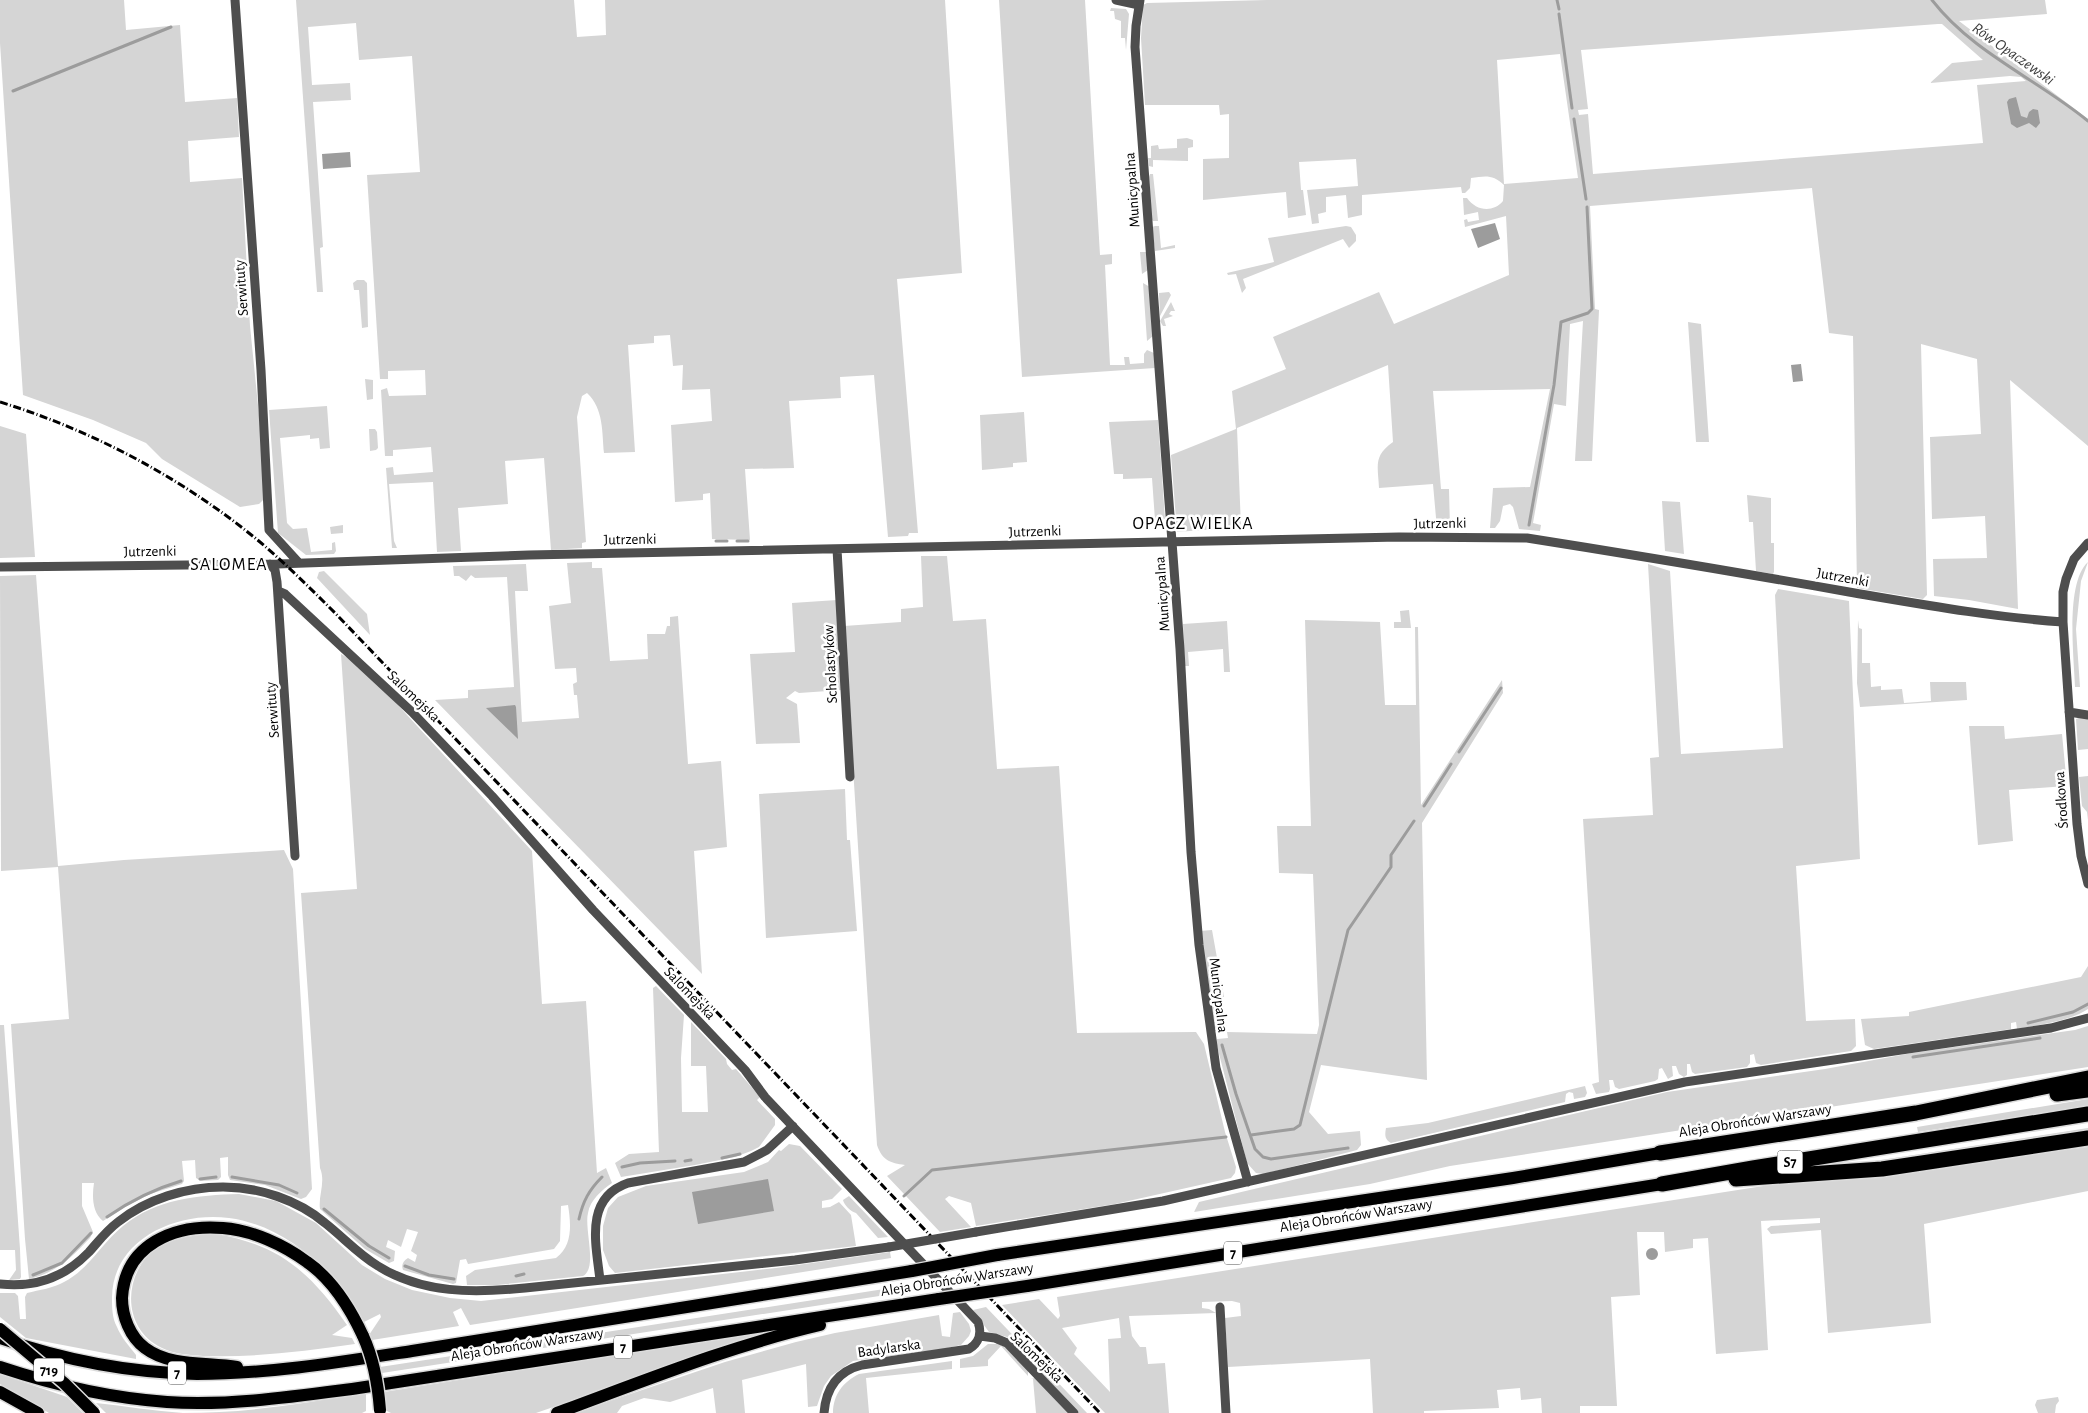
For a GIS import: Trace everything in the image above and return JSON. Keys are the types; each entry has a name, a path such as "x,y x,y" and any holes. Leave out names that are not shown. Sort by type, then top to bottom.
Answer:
{"highway":[{"name":"S7","path":"1920,1112 2088,1078"},
{"path":"1920,1112 2088,1090"},
{"name":"Aleja Obrońców Warszawy","path":"1660,1153 1920,1112"},
{"name":"Aleja Obrońców Warszawy","path":"1662,1184 2088,1114"},
{"path":"1662,1184 1882,1169 2088,1138"}],"main road":[{"name":"Aleja Obrońców Warszawy","path":"0,1338 51,1354 132,1369 197,1374 259,1371 333,1363 912,1271 997,1255 1513,1178 1660,1153"},
{"name":"Aleja Obrońców Warszawy","path":"0,1367 90,1392 127,1398 167,1402 210,1403 255,1400 352,1389 1027,1286 1662,1184"},
{"path":"259,1371 217,1364 186,1362 160,1356 145,1348 135,1339 127,1324 122,1308 123,1289 126,1274 137,1256 148,1245 165,1235 189,1229 206,1227 224,1228 260,1237 308,1262 328,1280 349,1309 363,1336 370,1351 375,1372 379,1411"},
{"path":"557,1413 696,1362 782,1334 895,1306"},
{"name":"719","path":"0,1330 64,1383 94,1413"},
{"path":"5,1395 27,1413"},
{"path":"5,1395 38,1413"}],"street":[{"name":"Serwituty","path":"235,0 261,370 270,530 299,563"},
{"path":"1116,0 1139,2"},
{"name":"Municypalna","path":"1139,2 1135,47 1172,542 1199,945 1216,1068 1248,1182"},
{"name":"Jutrzenki","path":"0,566 270,564 533,555 1453,536 1527,538 1931,606 2016,618 2063,622"},
{"name":"Środkowa","path":"2088,543 2074,560 2063,592 2063,622 2078,834 2088,884"},
{"name":"Scholastyków","path":"837,549 850,777"},
{"name":"Serwituty","path":"270,564 275,570 278,591 295,856"},
{"name":"Salomejska","path":"278,591 285,594 418,719 492,796 593,910 745,1070 763,1095 974,1317 979,1326 980,1336 995,1338 1007,1343 1074,1413"},
{"path":"2069,712 2088,715"},
{"path":"0,1284 30,1285 62,1274 88,1253 116,1224 136,1210 180,1192 209,1187 225,1187 270,1194 301,1207 324,1221 362,1256 411,1282 428,1287 495,1291 796,1260 1118,1210 1685,1082 2051,1028 2088,1018"},
{"path":"600,1280 596,1220 602,1204 613,1191 620,1186 641,1180 719,1168 744,1162 767,1150 793,1126"},
{"path":"1220,1307 1226,1413"},
{"name":"Badylarska","path":"824,1413 826,1399 831,1387 840,1375 849,1369 862,1365 965,1350 975,1345 980,1336"}],"shaded area":[{"path":"0,0 124,0 126,30 180,25 185,102 237,98 239,137 188,141 190,182 242,178 250,326 262,445 264,499 259,504 240,507 162,459 146,443 93,420 23,395 0,43"},
{"path":"296,0 574,0 577,37 606,35 605,0 945,0 962,273 897,279 918,533 909,533 908,536 888,537 874,375 840,377 841,398 789,401 794,468 745,469 750,540 712,539 710,493 703,494 703,500 675,502 671,425 712,421 710,389 682,390 683,365 673,366 670,335 654,336 654,343 628,345 635,452 604,453 601,422 597,406 587,393 582,396 577,417 586,542 582,543 582,548 551,550 544,458 505,461 508,504 458,508 461,551 437,552 433,482 389,484 394,541 397,548 392,548 386,468 393,467 394,475 433,472 431,447 393,450 393,456 385,456 381,390 387,388 389,396 426,395 425,370 388,371 388,379 380,379 367,175 420,172 412,56 359,60 356,23 308,27 312,85 350,83 351,100 313,102 323,247 320,248 323,292 317,292"},
{"path":"999,0 1085,0 1100,255 1112,254 1112,264 1105,265 1110,365 1125,365 1124,357 1129,357 1130,364 1144,363 1144,354 1147,350 1154,353 1155,368 1022,377"},
{"path":"1267,0 2045,0 2047,14 1959,21 2088,119 2088,446 2010,380 2018,609 1934,596 1933,559 1987,558 1985,516 1932,519 1930,437 1981,434 1977,359 1921,344 1927,595 1923,599 1857,588 1853,336 1829,333 1812,188 1590,206 1595,309 1599,310 1592,461 1575,461 1583,321 1570,324 1566,406 1554,404 1533,523 1541,525 1540,531 1519,529 1513,507 1510,504 1503,506 1500,521 1495,528 1490,528 1493,488 1530,487 1550,389 1433,391 1441,489 1449,489 1450,529 1437,529 1433,484 1379,488 1378,462 1382,452 1393,442 1388,365 1237,428 1241,527 1177,532 1171,455 1236,429 1232,391 1286,369 1273,337 1379,292 1394,324 1509,275 1506,216 1465,227 1464,220 1467,219 1468,222 1479,220 1478,212 1464,215 1463,198 1467,198 1475,206 1485,209 1499,205 1503,201 1504,185 1492,177 1485,176 1471,178 1470,188 1465,193 1462,193 1461,187 1362,195 1362,215 1348,218 1346,195 1326,197 1326,212 1318,214 1319,223 1312,224 1307,190 1358,186 1356,159 1299,162 1301,190 1303,190 1306,215 1288,218 1286,192 1203,200 1203,159 1229,158 1229,114 1220,115 1219,105 1145,105 1141,38 1143,5 1147,3","holes":["1942,24 1983,60 1952,63 1930,83 2010,76 2021,77 2026,81 1977,85 1983,143 1593,174 1588,114 1579,115 1578,110 1588,109 1581,50","1560,54 1578,178 1504,184 1497,60"]},
{"path":"1111,8 1126,9 1129,14 1126,50 1125,38 1121,38 1121,21 1115,19 1114,11 1110,11"},
{"path":"2016,97 2021,116 2027,118 2029,112 2033,109 2038,110 2040,123 2036,128 2029,123 2017,128 2011,124 2007,102 2009,99"},
{"path":"1187,138 1193,140 1193,147 1188,148 1188,161 1153,160 1153,167 1149,166 1148,158 1151,158 1151,146 1158,145 1159,149 1177,148 1177,139"},
{"path":"350,152 351,167 323,169 322,154"},
{"path":"1150,174 1153,174 1158,221 1151,219"},
{"path":"1495,223 1500,239 1478,248 1471,229"},
{"path":"1159,226 1161,248 1175,245 1175,248 1155,251 1152,227"},
{"path":"1346,226 1351,227 1356,235 1356,241 1349,248 1343,239 1243,279 1246,288 1242,293 1236,274 1228,275 1227,273 1274,262 1268,238"},
{"path":"1140,252 1147,252 1148,270 1142,274"},
{"path":"357,280 364,280 367,283 368,327 362,328 359,290 354,290 353,283"},
{"path":"1143,283 1150,287 1153,336 1147,341"},
{"path":"1169,292 1171,295 1160,316 1159,293"},
{"path":"1171,302 1175,311 1171,311 1169,314 1173,316 1164,319 1166,326 1163,326 1160,321"},
{"path":"1688,322 1701,324 1709,442 1696,442"},
{"path":"1801,364 1803,381 1793,382 1791,365"},
{"path":"365,379 373,380 373,399 367,400"},
{"path":"327,406 330,448 320,449 319,438 310,439 310,435 280,438 287,523 293,529 307,528 311,552 332,550 332,543 335,542 336,551 334,554 306,555 278,533 269,410"},
{"path":"1024,412 1027,462 1013,463 1013,467 982,470 980,415"},
{"path":"1158,420 1165,519 1155,520 1152,478 1123,479 1123,474 1114,474 1109,422"},
{"path":"0,426 26,434 35,557 0,558"},
{"path":"369,429 375,429 377,432 378,448 376,450 370,451"},
{"path":"1747,495 1771,498 1771,543 1774,543 1773,574 1756,571 1753,522 1749,522"},
{"path":"1662,501 1680,502 1684,554 1665,551"},
{"path":"343,525 343,533 331,534 330,527"},
{"path":"921,556 947,556 953,621 986,619 997,769 1059,766 1077,1033 1196,1032 1204,1044 1225,1132 1236,1167 1235,1173 1231,1178 1115,1204 976,1226 971,1203 949,1196 945,1199 971,1227 940,1232 887,1176 905,1165 887,1160 881,1154 877,1145 844,626 901,622 901,609 923,607"},
{"path":"592,562 592,568 602,568 610,661 648,659 647,634 665,634 667,626 670,626 670,617 678,616 688,764 721,761 727,847 694,851 702,974 435,700 468,698 468,690 514,687 507,577 475,578 471,575 466,581 459,576 454,576 453,566 526,564 528,591 515,591 522,722 579,718 577,695 574,695 573,684 577,682 576,668 555,669 549,606 571,603 567,563"},
{"path":"2088,562 2081,581 2076,629 2080,687 2075,687 2072,621 2076,586 2081,572"},
{"path":"1648,564 1670,571 1681,754 1783,748 1775,595 1778,589 1849,601 1860,859 1796,866 1806,1021 1855,1019 1856,1046 1851,1051 1761,1065 1756,1063 1754,1054 1750,1055 1750,1063 1747,1067 1695,1074 1692,1072 1690,1064 1687,1064 1687,1075 1684,1077 1679,1074 1676,1066 1672,1066 1673,1076 1668,1079 1662,1068 1659,1069 1658,1079 1655,1081 1619,1089 1615,1087 1613,1080 1609,1080 1609,1092 1596,1094 1592,1084 1599,1082 1583,819 1653,815 1650,758 1659,757"},
{"path":"324,571 367,614 370,635 317,578 319,572"},
{"path":"36,575 58,866 284,850 293,869 312,1189 306,1197 301,1199 265,1185 230,1180 228,1175 228,1157 220,1158 221,1177 218,1180 201,1181 196,1178 195,1160 182,1161 184,1181 182,1184 150,1194 103,1221 95,1208 93,1198 94,1183 82,1183 82,1206 93,1232 90,1238 70,1258 47,1273 29,1279 11,1024 69,1019 58,867 1,871 0,576"},
{"path":"837,600 842,690 799,693 795,691 786,698 797,704 800,743 756,744 750,654 795,652 792,603"},
{"path":"1409,610 1411,628 1394,628 1394,622 1401,622 1400,611"},
{"path":"1305,620 1380,622 1385,705 1416,705 1415,627 1418,627 1421,805 1502,680 1503,693 1422,823 1427,1080 1321,1065 1309,1112 1328,1134 1360,1131 1361,1145 1357,1150 1264,1174 1256,1173 1247,1163 1216,1042 1217,1039 1228,1038 1227,1032 1317,1034 1319,1025 1313,874 1279,873 1277,826 1311,826"},
{"path":"1858,620 1859,628 1862,629 1862,663 1870,663 1871,687 1881,686 1881,690 1902,689 1904,703 1931,701 1930,682 1966,682 1967,700 1860,707 1857,683"},
{"path":"1227,621 1230,672 1224,672 1223,649 1188,652 1189,666 1185,666 1183,624"},
{"path":"341,654 353,661 385,691 532,851 542,1004 586,1001 597,1173 606,1168 612,1183 597,1196 589,1208 587,1220 590,1265 583,1276 497,1285 467,1285 466,1276 475,1270 556,1258 562,1253 570,1234 568,1205 561,1206 560,1241 554,1249 468,1264 466,1259 460,1260 456,1283 453,1284 403,1270 403,1263 408,1258 415,1262 417,1255 411,1251 418,1232 407,1229 401,1247 388,1240 386,1247 395,1251 394,1261 389,1263 365,1249 320,1209 322,1173 320,1168 301,893 357,889"},
{"path":"515,705 516,707 518,739 486,708"},
{"path":"2081,717 2088,718 2088,749 2078,750 2076,719"},
{"path":"1969,726 2004,726 2005,739 2062,734 2067,786 2009,790 2013,841 1978,845"},
{"path":"2088,776 2088,820 2087,812 2082,806 2079,777"},
{"path":"845,789 847,840 850,840 857,931 766,938 759,794"},
{"path":"1212,930 1224,997 1211,997 1200,931"},
{"path":"2088,966 2088,1009 2073,1017 2017,1029 2016,1022 2011,1023 2011,1029 1874,1049 1865,1045 1861,1019 1909,1016 1909,1012 2081,977"},
{"path":"656,986 684,1015 681,1058 682,1112 708,1112 706,1066 691,1066 691,1022 726,1059 727,1064 732,1070 736,1069 760,1097 757,1100 775,1119 775,1125 759,1147 735,1157 621,1177 615,1163 629,1154 659,1152 653,988"},
{"path":"1223,1002 1227,1032 1214,1031 1212,1007 1214,1004"},
{"path":"0,1025 4,1025 21,1277 20,1279 9,1280 16,1270 15,1250 0,1250"},
{"path":"2088,1026 2088,1067 1450,1166 1370,1184 1194,1212 1199,1202 1667,1092 1825,1069 1912,1053 2075,1030"},
{"path":"1585,1086 1587,1093 1585,1097 1574,1099 1573,1093 1569,1092 1566,1094 1565,1102 1391,1143 1387,1140 1386,1128 1428,1123"},
{"path":"2088,1099 2088,1106 1918,1132 1917,1127"},
{"path":"2088,1128 2088,1133 1879,1166 1856,1164"},
{"path":"789,1144 800,1146 842,1189 832,1199 822,1201 822,1208 830,1207 839,1202 851,1215 856,1246 615,1273 609,1266 603,1250 603,1226 608,1208 618,1197 646,1186 744,1172 768,1162 779,1150 781,1151"},
{"path":"2088,1147 2088,1191 1924,1224 1931,1323 1828,1333 1821,1230 1771,1234 1767,1229 1771,1226 1820,1223 1820,1218 1761,1221 1768,1350 1716,1354 1708,1238 1693,1239 1693,1248 1665,1252 1664,1232 1637,1232 1640,1295 1611,1297 1617,1406 1580,1406 1580,1413 1542,1413 1541,1398 1521,1400 1520,1388 1497,1390 1499,1408 1424,1411 1424,1413 1373,1413 1370,1359 1228,1367 1225,1318 1241,1316 1240,1303 1232,1301 1202,1302 1202,1308 1216,1313 1129,1316 1132,1336 1140,1347 1146,1347 1148,1364 1165,1363 1169,1413 1105,1413 1002,1305 1039,1299 1058,1319 1060,1316 1057,1297 1776,1184","holes":["1119,1318 1121,1338 1108,1339 1110,1392 1074,1354 1077,1348 1062,1328"]},
{"path":"768,1179 774,1211 698,1224 692,1192"},
{"path":"239,1194 276,1201 316,1223 362,1265 385,1279 412,1290 450,1298 481,1301 776,1268 890,1252 891,1258 470,1325 461,1308 453,1312 459,1326 372,1340 369,1335 381,1317 380,1314 364,1322 339,1286 308,1255 271,1231 251,1223 229,1218 209,1217 189,1219 170,1224 152,1233 136,1244 124,1259 115,1276 112,1297 114,1320 125,1341 136,1355 136,1359 26,1338 0,1317 0,1293 15,1293 18,1296 20,1319 26,1319 25,1297 27,1293 56,1286 73,1277 115,1233 149,1210 163,1204 193,1197"},
{"path":"849,1196 888,1237 878,1238 856,1213 848,1208 843,1200"},
{"path":"216,1234 239,1239 258,1246 292,1264 320,1290 347,1325 332,1335 352,1338 355,1344 260,1355 203,1356 172,1352 148,1339 138,1326 132,1312 131,1296 134,1280 140,1266 150,1253 170,1241 189,1236"},
{"path":"1650,1248 1654,1248 1658,1254 1654,1260 1650,1260 1646,1256 1646,1252"},
{"path":"910,1285 911,1289 905,1292 382,1373 380,1367"},
{"path":"986,1307 1087,1413 1079,1413 1007,1337 989,1332 973,1310"},
{"path":"960,1312 969,1324 971,1331 961,1345 853,1361 831,1376 824,1386 817,1406 808,1407 806,1364 742,1380 745,1413 716,1413 713,1388 670,1402 644,1398 622,1406 617,1413 574,1413 725,1362 835,1333 939,1315 942,1336 950,1337 953,1313"},
{"path":"750,1333 754,1334 753,1338 536,1413 391,1413 385,1410 384,1392"},
{"path":"997,1341 1003,1344 1028,1369 1028,1376 1001,1346 988,1360 988,1366 960,1368 960,1359 973,1356 988,1344 996,1344"},
{"path":"952,1361 952,1369 866,1378 869,1413 833,1413 833,1406 840,1390 848,1381 859,1374"},
{"path":"0,1374 67,1397 83,1413 49,1413 0,1384"},
{"path":"1035,1378 1069,1413 1036,1413 1033,1379 1031,1379"},
{"path":"366,1392 366,1411 362,1413 206,1413 275,1407"},
{"path":"2058,1397 2059,1401 2056,1405 2055,1413 2038,1413 2035,1405 2037,1400"},
{"path":"96,1403 161,1411 183,1413 106,1413"}],"waterway":[{"path":"1557,0 1559,9"},
{"name":"Rów Opaczewski","path":"1932,0 1948,19 1986,51 2088,121"},
{"path":"1559,14 1572,108"},
{"path":"13,91 171,27"},
{"path":"1574,119 1586,199"},
{"path":"1529,525 1554,385 1561,322 1588,313 1592,309 1587,207"},
{"path":"716,541 727,541"},
{"path":"737,541 748,541"},
{"path":"1459,752 1501,688"},
{"path":"1424,806 1451,764"},
{"path":"1251,1135 1294,1129 1300,1125 1348,930 1391,867 1391,855 1414,821"},
{"path":"2028,1023 2073,1012 2088,1004"},
{"path":"1913,1057 2040,1038"},
{"path":"1222,1045 1255,1149 1263,1157 1271,1159 1348,1148"},
{"path":"904,1196 932,1170 1226,1137"},
{"path":"722,1158 740,1154"},
{"path":"685,1161 691,1160"},
{"path":"622,1167 640,1163 675,1161"},
{"path":"200,1179 216,1177"},
{"path":"232,1177 279,1185 297,1193"},
{"path":"579,1219 587,1196 602,1177"},
{"path":"107,1217 142,1196 181,1181"},
{"path":"324,1209 369,1246 389,1258"},
{"path":"33,1275 62,1263 91,1233"},
{"path":"405,1266 429,1275 454,1279"},
{"path":"516,1276 524,1274"}],"railway":[{"path":"0,402 70,427 137,459 201,498 231,519 280,560 337,615 1100,1413"}],"district":[{"name":"OPACZ WIELKA","path":"1193,523"},
{"name":"SALOMEA","path":"229,564"}]}
